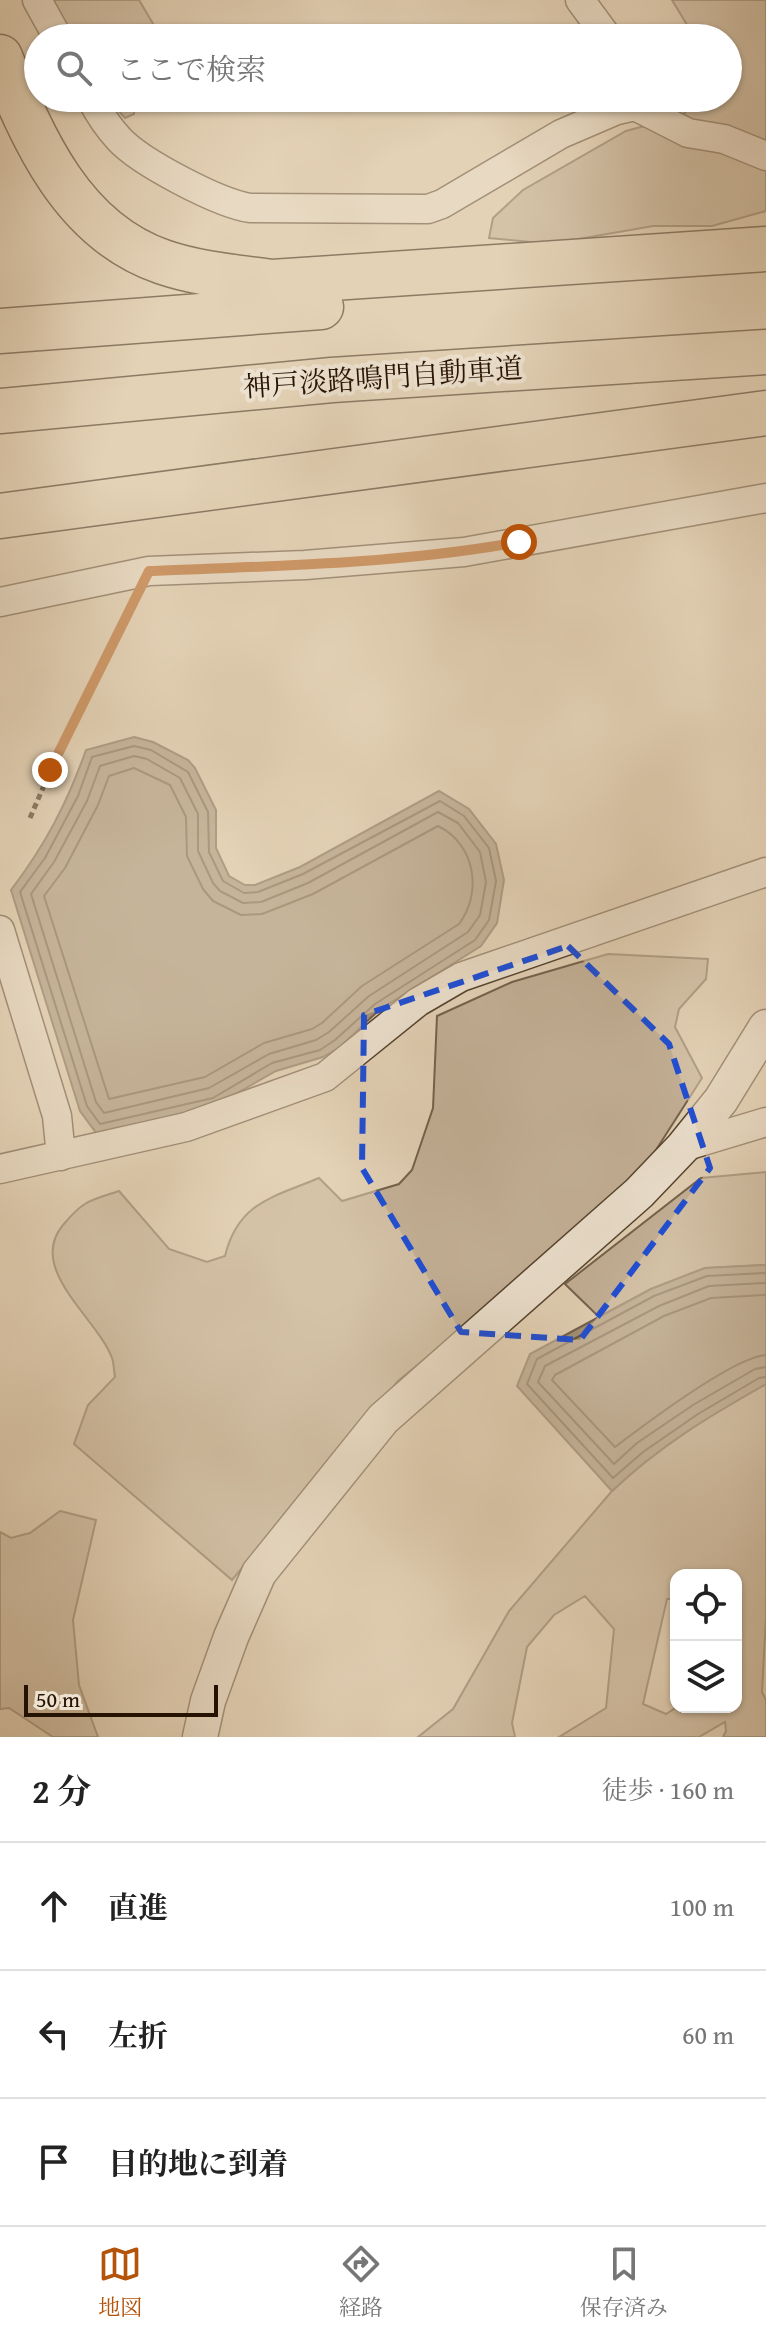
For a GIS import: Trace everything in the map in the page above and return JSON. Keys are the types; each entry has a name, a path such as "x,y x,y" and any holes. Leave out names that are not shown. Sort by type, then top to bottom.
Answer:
{"highway":[{"path":"0,57 46,160 78,205 101,227 161,262 210,274 272,282 766,249"},
{"path":"0,331 766,275"},
{"name":"神戸淡路鳴門自動車道","path":"0,411 332,380 766,352"},
{"path":"0,516 766,413"}],"street":[{"path":"37,0 50,24"},
{"path":"580,0 598,24"},
{"path":"101,112 119,139 137,155 223,202 250,208 428,209 442,204 561,134 612,112"},
{"path":"653,112 688,133 724,139 766,156"},
{"path":"0,602 149,571 305,565 464,552 766,498"},
{"path":"0,1169 186,1127 325,1077 418,1002 461,977 766,872"},
{"path":"0,930 57,1116 61,1156"},
{"path":"200,1737 208,1701 231,1637 259,1573 383,1419 639,1193 683,1147 721,1100 766,1027"},
{"path":"683,1147 766,1122"}],"path":[{"path":"30,818 61,746 149,571"}],"highlighted area":[{"path":"568,946 669,1044 710,1168 580,1340 461,1332 362,1168 364,1015"}],"shaded area":[{"path":"43,0 139,0 153,24 58,24"},
{"path":"672,0 766,0 766,211 712,226 653,226 550,244 489,238 493,218 523,190 626,131 682,116 685,112 742,112 742,24 687,24"},
{"path":"120,112 134,112 134,114 125,118"},
{"path":"608,954 708,959 706,979 679,1009 675,1027 702,1078 631,1189 398,1381 232,1580 74,1444 88,1405 115,1377 112,1358 68,1293 53,1259 54,1242 63,1225 88,1202 119,1191 169,1249 207,1262 225,1256 239,1224 260,1204 319,1178 342,1201 399,1184 412,1170 433,1108 437,1016 512,982"},
{"path":"766,1172 766,1265 705,1268 651,1289 599,1317 565,1284 701,1178"},
{"path":"766,1384 766,1617 762,1692 766,1700 766,1737 723,1737 725,1722 699,1737 559,1737 606,1708 614,1629 585,1596 554,1615 527,1647 512,1723 515,1737 418,1737 453,1709 509,1611 612,1491 648,1458 703,1420"},
{"path":"60,1511 96,1520 73,1620 79,1685 98,1737 53,1737 9,1708 0,1709 0,1532 11,1538 30,1533"}],"water":[{"path":"134,737 153,742 188,760 195,768 216,810 216,848 229,876 245,885 255,885 300,867 439,791 469,809 496,844 504,880 497,923 481,946 379,1010 340,1047 323,1057 276,1071 216,1105 97,1134 80,1111 11,890 54,823 86,750"},
{"path":"766,1265 766,1384 686,1433 612,1491 517,1386 530,1354 651,1289 705,1268"}],"route":[{"path":"50,770 149,571 305,565 464,552 519,542"}]}
